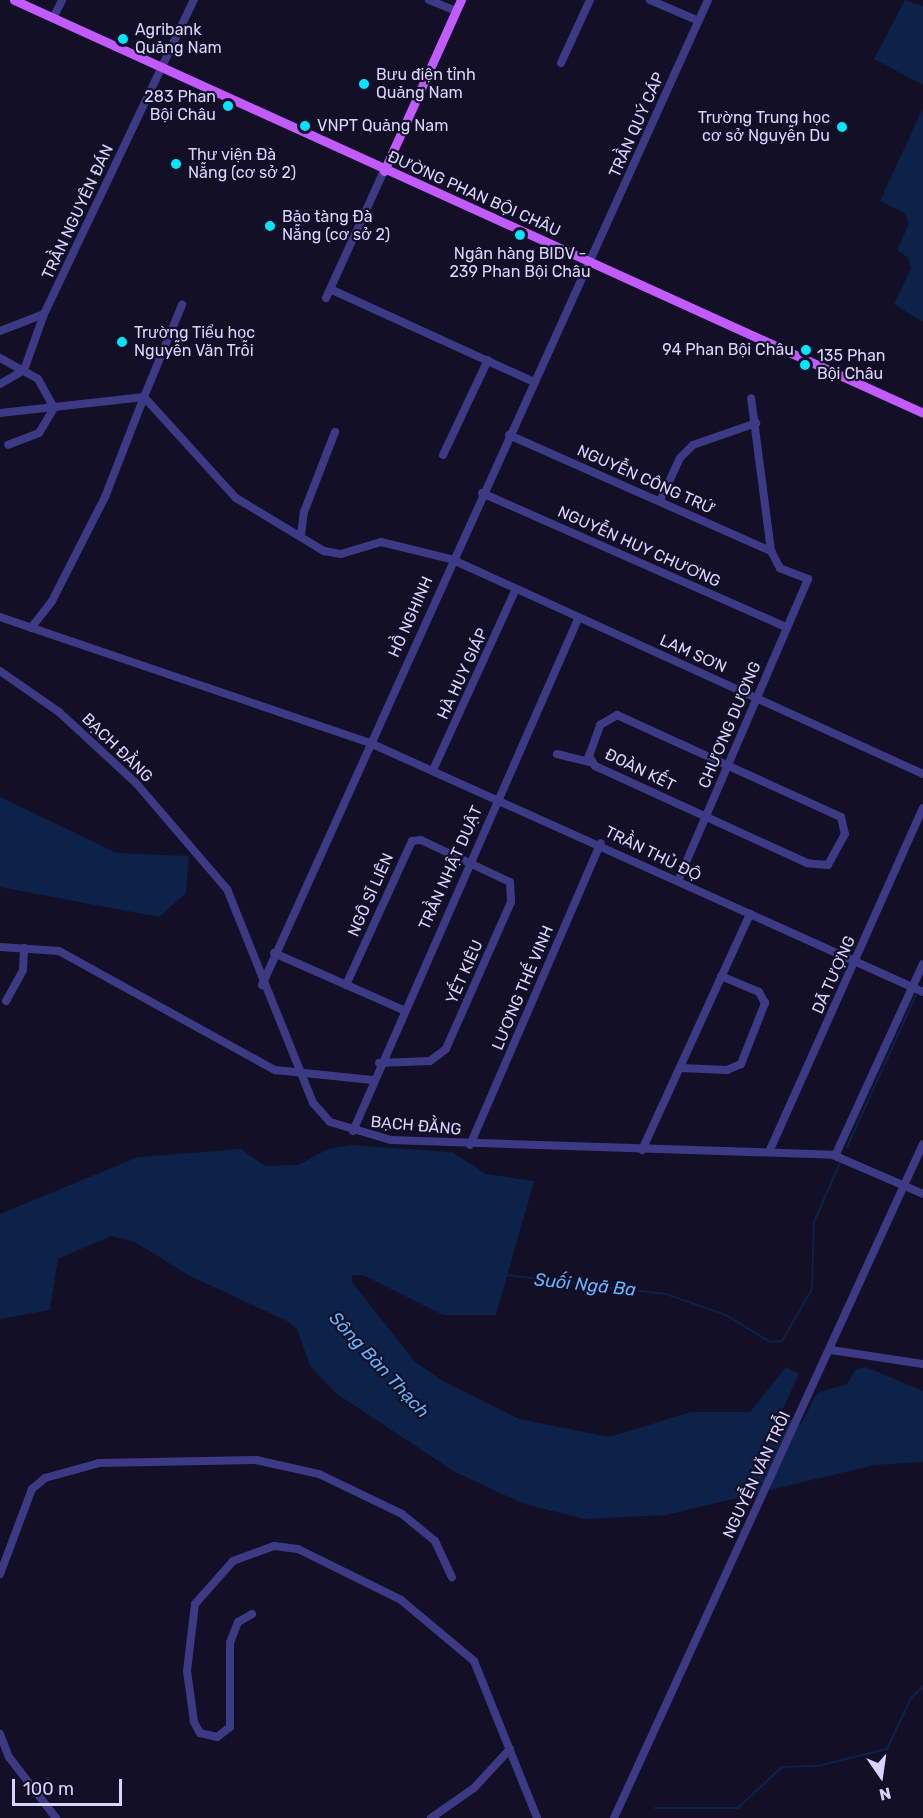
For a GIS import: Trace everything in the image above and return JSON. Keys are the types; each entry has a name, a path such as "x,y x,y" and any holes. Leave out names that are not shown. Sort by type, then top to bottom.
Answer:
{"main road":[{"name":"ĐƯỜNG PHAN BỘI CHÂU","path":"14,0 384,171 590,261 923,413"},
{"path":"384,171 461,0"}],"street":[{"path":"53,18 62,0"},
{"name":"TRẦN NGUYÊN ĐÁN","path":"27,372 44,314 194,0"},
{"path":"429,0 456,11"},
{"path":"561,63 590,0"},
{"path":"650,0 699,21"},
{"name":"TRẦN QUÝ CÁP","path":"590,261 708,0"},
{"path":"326,298 384,171"},
{"name":"HỒ NGHINH","path":"262,985 274,953 451,560 590,261"},
{"path":"330,289 534,381"},
{"path":"31,628 52,601 105,497 182,305"},
{"path":"0,331 44,314"},
{"path":"0,358 27,372 54,403 53,418 39,433 8,445"},
{"path":"443,455 488,360"},
{"path":"0,384 27,372"},
{"path":"0,412 54,403 144,397"},
{"name":"LAM SƠN","path":"144,397 236,498 335,554 381,542 451,560 923,774"},
{"path":"751,399 756,423 771,551"},
{"path":"660,501 680,458 693,445 756,423"},
{"path":"301,535 304,512 335,432"},
{"name":"NGUYỄN CÔNG TRỨ","path":"509,435 771,551"},
{"name":"NGUYỄN HUY CHƯƠNG","path":"482,493 786,627"},
{"name":"CHƯƠNG DƯƠNG","path":"678,881 808,579 780,568 771,551"},
{"name":"HÀ HUY GIÁP","path":"433,770 516,589"},
{"name":"TRẦN THỦ ĐỘ","path":"0,617 370,743 601,843 678,881 923,992"},
{"name":"TRẦN NHẬT DUẬT","path":"353,1131 379,1063 579,617"},
{"name":"BẠCH ĐẰNG","path":"0,671 59,712 195,848 227,889 262,985 320,1114 353,1131 391,1140 470,1145 769,1152 835,1156 923,1194"},
{"name":"ĐOÀN KẾT","path":"617,715 842,817 845,834 828,866 820,867 705,817 593,763 591,747 600,725 617,715"},
{"path":"557,754 593,763"},
{"name":"DÃ TƯỢNG","path":"769,1152 923,808"},
{"name":"NGÔ SĨ LIÊN","path":"346,985 412,841 469,862"},
{"name":"LƯƠNG THẾ VINH","path":"470,1145 601,843"},
{"name":"YẾT KIÊU","path":"379,1063 440,1057 460,1017 513,895 503,876 469,862"},
{"path":"642,1150 750,914"},
{"path":"0,947 59,951 275,1070 303,1077 372,1080"},
{"path":"6,1001 23,970 24,948"},
{"path":"274,953 403,1010"},
{"path":"835,1156 923,964"},
{"path":"680,1068 735,1068 750,1043 764,1011 763,997 721,976"},
{"name":"NGUYỄN VĂN TRỖI","path":"614,1818 732,1559 826,1361 923,1144"},
{"path":"831,1350 923,1364"},
{"path":"0,1574 15,1528 40,1480 99,1463 246,1460 319,1474 402,1514 435,1541 453,1577"},
{"path":"252,1614 238,1622 230,1643 230,1727 217,1737 204,1736 194,1722 187,1671 192,1611 226,1566 280,1545 317,1557 387,1592 451,1638 478,1669 537,1818"},
{"path":"0,1734 9,1757 56,1818"},
{"path":"431,1818 474,1788 510,1749"}],"water":[{"path":"905,0 923,6 923,85 874,59"},
{"path":"923,108 923,322 894,304 911,269 908,258 897,250 909,224 905,213 880,201"},
{"path":"0,797 117,853 189,856 186,893 159,917 0,887"},
{"name":"Sông Bàn Thạch","path":"351,1145 452,1152 486,1174 534,1181 496,1315 443,1315 363,1275 352,1275 352,1282 415,1362 443,1381 519,1419 609,1437 691,1412 750,1412 786,1367 799,1374 780,1415 801,1424 817,1393 847,1384 856,1369 866,1367 923,1391 923,1462 874,1465 666,1515 585,1519 524,1504 455,1472 337,1394 310,1366 297,1329 287,1321 190,1276 135,1242 111,1236 58,1259 50,1310 0,1319 0,1214 138,1157 241,1149 265,1166 298,1165 328,1149"}],"waterway":[{"name":"Suối Ngã Ba","path":"847,1147 916,995"},
{"name":"Suối Ngã Ba","path":"505,1275 666,1294 726,1315 770,1342 782,1341 812,1289 814,1222 840,1163"},
{"path":"655,1808 738,1808 782,1767 818,1766 887,1749 911,1698 923,1686"}],"place":[{"name":"Agribank Quảng Nam","path":"123,39"},
{"name":"Bưu điện tỉnh Quảng Nam","path":"364,84"},
{"name":"283 Phan Bội Châu","path":"228,106"},
{"name":"VNPT Quảng Nam","path":"305,126"},
{"name":"Trường Trung học cơ sở Nguyễn Du","path":"842,127"},
{"name":"Thư viện Đà Nẵng (cơ sở 2)","path":"176,164"},
{"name":"Bảo tàng Đà Nẵng (cơ sở 2)","path":"270,226"},
{"name":"Ngân hàng BIDV - 239 Phan Bội Châu","path":"520,235"},
{"name":"Trường Tiểu học Nguyễn Văn Trỗi","path":"122,342"},
{"name":"94 Phan Bội Châu","path":"806,350"},
{"name":"135 Phan Bội Châu","path":"805,365"}]}
